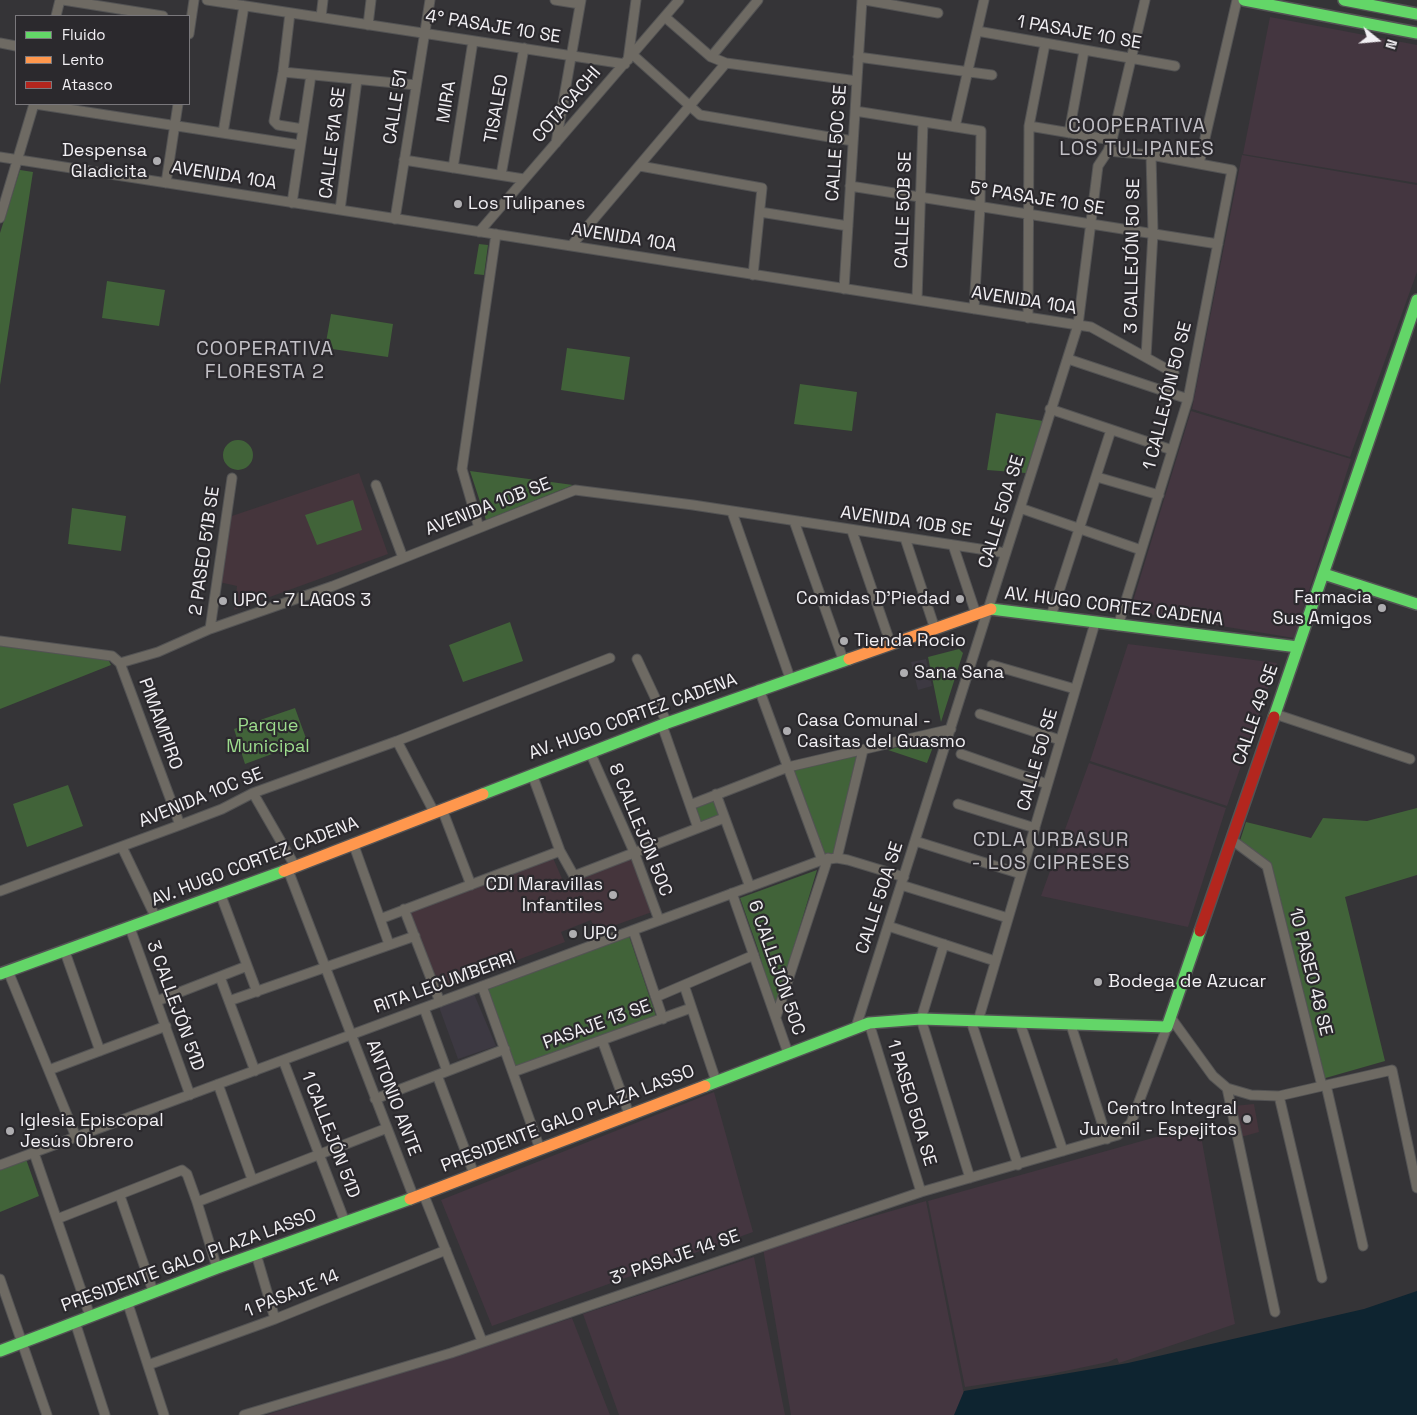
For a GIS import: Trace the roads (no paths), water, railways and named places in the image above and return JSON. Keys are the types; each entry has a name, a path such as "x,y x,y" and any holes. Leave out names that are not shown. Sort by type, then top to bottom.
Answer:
{"street":[{"path":"56,15 62,0 157,15"},
{"path":"190,21 194,0"},
{"name":"4° PASAJE 10 SE","path":"207,0 571,56 628,60"},
{"path":"321,17 323,0"},
{"path":"368,24 371,0"},
{"name":"CALLE 51","path":"394,218 430,0"},
{"path":"555,0 581,2 556,143"},
{"path":"636,0 628,60 700,115 853,141"},
{"name":"COTACACHI","path":"479,232 679,0"},
{"path":"711,57 758,0"},
{"path":"864,0 938,13"},
{"name":"CALLE 50C SE","path":"844,289 858,57 864,0"},
{"path":"955,127 984,0"},
{"name":"CALLE 50A SE","path":"856,1027 989,609 1050,409 1078,326 1098,166 1108,151 1112,140 1145,0"},
{"path":"1108,151 1151,155 1199,164 1237,0"},
{"path":"1244,0 1417,33"},
{"path":"1344,0 1417,14"},
{"path":"223,133 244,6"},
{"path":"290,13 283,72 274,121 278,125 303,129"},
{"path":"665,17 711,57 726,63 857,81"},
{"name":"1 PASAJE 10 SE","path":"977,31 1131,60 1175,66"},
{"name":"MIRA","path":"454,168 472,41"},
{"path":"0,43 15,46"},
{"path":"1028,318 1029,126 1045,44"},
{"name":"TISALEO","path":"501,175 524,48"},
{"path":"1069,133 1084,51"},
{"path":"858,57 992,75"},
{"path":"571,246 726,63"},
{"path":"283,72 416,86"},
{"path":"292,202 311,75"},
{"name":"CALLE 51A SE","path":"340,210 357,80"},
{"path":"0,218 35,105"},
{"path":"41,105 300,145"},
{"path":"166,183 178,105"},
{"path":"855,111 981,131 980,207 974,309"},
{"name":"CALLE 50B SE","path":"917,300 922,197 923,122"},
{"path":"1029,126 1112,140"},
{"name":"3 CALLEJÓN 50 SE","path":"1146,357 1153,233 1151,155"},
{"name":"AVENIDA 10A","path":"0,157 1091,328 1174,373"},
{"path":"404,160 524,179"},
{"name":"1 CALLEJÓN 50 SE","path":"1118,626 1188,399 1232,170 1199,164"},
{"path":"640,166 762,188 753,275"},
{"name":"5° PASAJE 10 SE","path":"850,186 1218,244"},
{"path":"760,212 848,226"},
{"path":"479,528 462,469 496,234"},
{"name":"CALLE 49 SE","path":"1118,1135 1132,1123 1169,1022 1417,300"},
{"path":"1068,359 1188,399"},
{"path":"1050,409 1172,450"},
{"path":"1052,616 1081,530 1111,430"},
{"path":"1097,477 1159,495"},
{"name":"2 PASEO 51B SE","path":"210,629 232,478"},
{"path":"376,485 403,558"},
{"name":"AVENIDA 10B SE","path":"120,663 158,652 210,629 333,586 574,490 693,505 852,531 1006,553"},
{"path":"1020,508 1142,550"},
{"path":"732,512 790,678"},
{"path":"794,521 844,662"},
{"path":"852,531 891,645"},
{"path":"905,538 935,629"},
{"path":"953,545 976,614"},
{"path":"1324,574 1417,604"},
{"name":"AV. HUGO CORTEZ CADENA","path":"4,973 291,868 664,724 790,678 844,662 989,609 1298,647"},
{"name":"CALLE 50 SE","path":"974,1021 996,961 1095,623"},
{"path":"0,641 112,656 120,663"},
{"name":"AVENIDA 10C SE","path":"0,891 222,809 253,793 397,741 610,658"},
{"path":"637,659 664,724 698,828"},
{"name":"PIMAMPIRO","path":"120,663 180,825"},
{"path":"992,665 1075,689"},
{"path":"759,690 788,768 829,859 903,881 1008,918"},
{"path":"980,714 1060,740"},
{"path":"1275,714 1410,759"},
{"path":"690,805 788,768 951,730"},
{"path":"397,741 438,811 471,885"},
{"path":"776,1018 863,750"},
{"name":"8 CALLEJÓN 50C","path":"590,752 634,852 659,920"},
{"path":"961,754 1048,784"},
{"path":"532,774 560,851 571,874 576,876 724,818"},
{"name":"ANTONIO ANTE","path":"253,793 291,868 325,968 375,1099 446,1250 482,1341"},
{"path":"716,794 750,887"},
{"path":"958,804 1034,828"},
{"name":"10 PASEO 48 SE","path":"1232,840 1267,866 1324,1085 1363,1246"},
{"path":"915,841 1021,874"},
{"path":"353,843 389,944"},
{"name":"3 CALLEJÓN 51D","path":"122,847 156,918"},
{"path":"380,919 560,851"},
{"name":"RITA LECUMBERRI","path":"0,1165 732,893 829,859"},
{"path":"220,893 257,992"},
{"name":"6 CALLEJÓN 50C","path":"732,893 788,1054"},
{"path":"404,909 440,1002"},
{"path":"888,926 996,961"},
{"name":"3 CALLEJÓN 51D","path":"130,928 190,1095"},
{"path":"633,930 663,1018"},
{"path":"230,1002 415,936"},
{"path":"944,944 921,1019 970,1178"},
{"path":"65,952 100,1051"},
{"path":"656,997 754,955"},
{"path":"157,1001 247,966"},
{"path":"4,973 49,1070 76,1137"},
{"path":"220,977 255,1071"},
{"path":"684,985 716,1081"},
{"path":"482,986 540,1149"},
{"path":"424,1008 447,1071"},
{"name":"PASAJE 13 SE","path":"513,1072 691,1008"},
{"name":"PRESIDENTE GALO PLAZA LASSO","path":"0,1351 153,1291 419,1195 869,1023 921,1019 1071,1025 1169,1022"},
{"path":"974,1021 1018,1165"},
{"path":"1020,1022 1063,1151"},
{"path":"1169,1022 1186,1036 1205,1068 1227,1088 1251,1095 1279,1096 1392,1070 1417,1188"},
{"name":"1 PASEO 50A SE","path":"869,1023 922,1192"},
{"path":"1071,1025 1107,1139"},
{"path":"49,1070 166,1026"},
{"path":"602,1040 629,1114"},
{"path":"375,1099 505,1049"},
{"name":"1 CALLEJÓN 51D","path":"283,1060 345,1222"},
{"path":"437,1075 474,1174"},
{"path":"218,1084 252,1179"},
{"path":"1227,1088 1275,1312"},
{"path":"1279,1096 1322,1278"},
{"path":"197,1202 387,1128"},
{"name":"3° PASAJE 14 SE","path":"244,1415 451,1353 922,1192 1118,1135"},
{"path":"34,1153 90,1316"},
{"path":"57,1219 120,1196 180,1170 184,1171 187,1174 197,1202 216,1268"},
{"path":"120,1196 153,1291"},
{"name":"1 PASAJE 14","path":"148,1365 275,1319 446,1250"},
{"path":"256,1254 275,1319"},
{"path":"0,1279 47,1415"},
{"path":"127,1301 164,1415"},
{"path":"75,1322 105,1415"}],"water":[{"path":"1417,1291 1417,1415 954,1415 964,1391 1128,1363 1364,1309"}],"place":[{"name":"Despensa Gladicita","path":"157,161"},
{"name":"Los Tulipanes","path":"458,204"},
{"name":"Comidas D'Piedad","path":"960,599"},
{"name":"UPC - 7 LAGOS 3","path":"223,601"},
{"name":"Farmacia Sus Amigos","path":"1382,608"},
{"name":"Tienda Rocio","path":"844,641"},
{"name":"Sana Sana","path":"904,673"},
{"name":"Casa Comunal - Casitas del Guasmo","path":"787,731"},
{"name":"CDI Maravillas Infantiles","path":"613,895"},
{"name":"UPC","path":"573,934"},
{"name":"Bodega de Azucar","path":"1098,982"},
{"name":"Centro Integral Juvenil - Espejitos","path":"1247,1119"},
{"name":"Iglesia Episcopal Jesús Obrero","path":"10,1131"}],"district":[{"name":"COOPERATIVA LOS TULIPANES","path":"1137,138"},
{"name":"COOPERATIVA FLORESTA 2","path":"265,362"},
{"name":"CDLA URBASUR - LOS CIPRESES","path":"1051,852"}],"park label":[{"name":"Parque Municipal","path":"268,736"}]}
